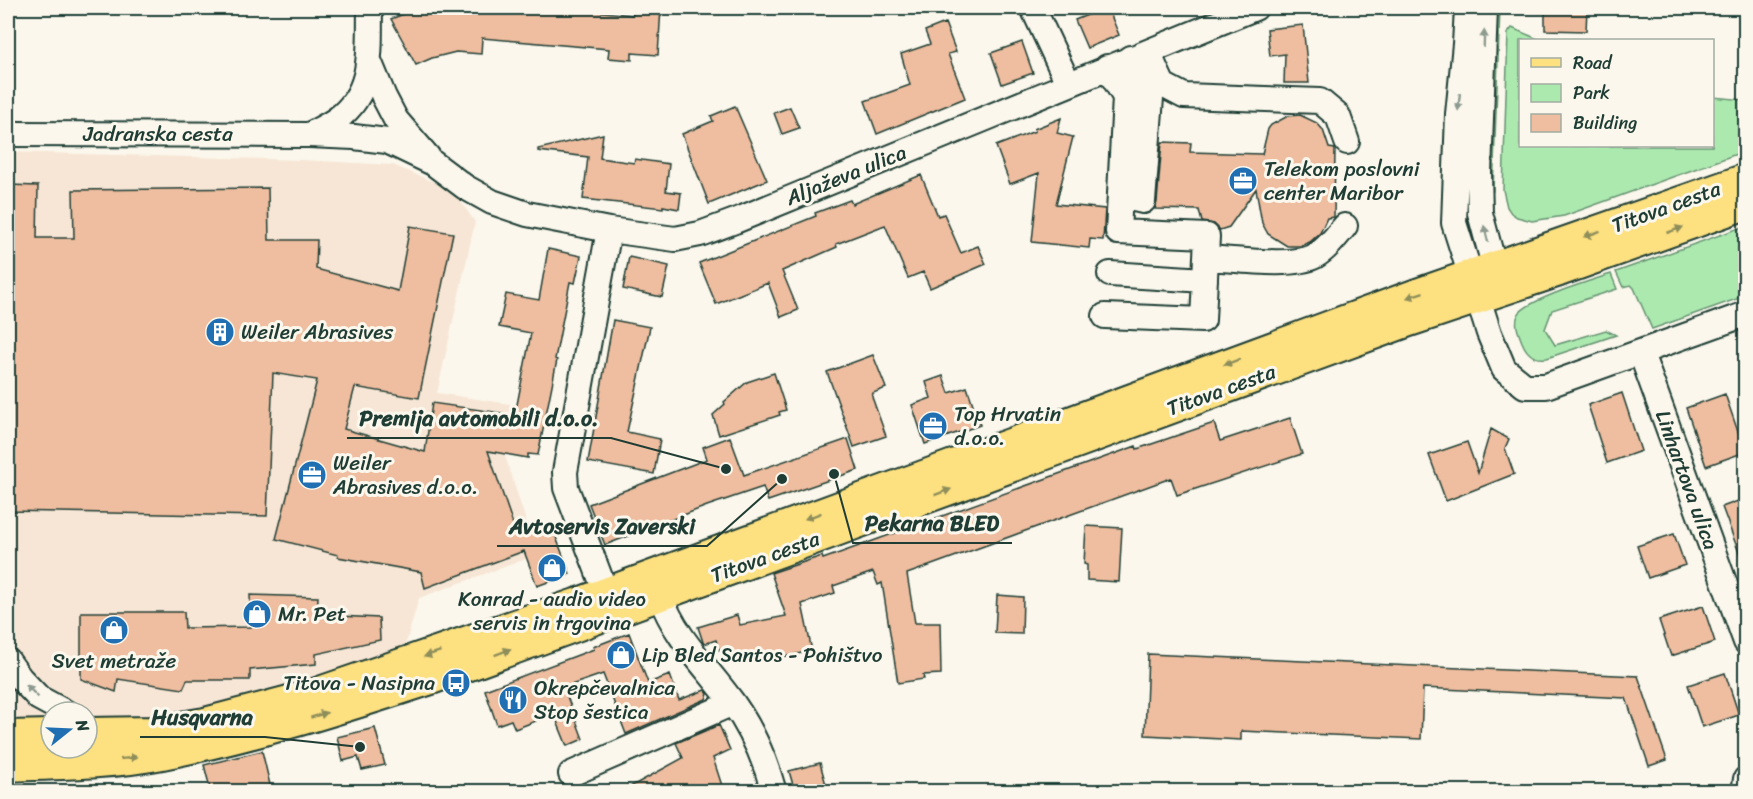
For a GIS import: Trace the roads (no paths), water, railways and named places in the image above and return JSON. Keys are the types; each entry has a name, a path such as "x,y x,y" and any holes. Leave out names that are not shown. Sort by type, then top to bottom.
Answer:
{"main road":[{"name":"Titova cesta","path":"8,766 88,763 160,754 315,716 434,678 1398,325 1486,283 1746,179"},
{"name":"Titova cesta","path":"99,733 151,732 205,723 308,696 606,593 1406,298 1559,271 1746,204"},
{"path":"8,736 39,735"}],"street":[{"path":"309,135 337,119 351,106 361,90 370,63 370,8"},
{"path":"1034,8 1068,83"},
{"name":"Aljaževa ulica","path":"309,135 387,141 433,163 465,187 492,202 526,214 609,230 675,239 700,234 1255,8"},
{"path":"1458,8 1467,8 1466,44 1458,114 1454,223 1486,283"},
{"path":"1485,8 1479,173 1480,213 1489,333 1504,369 1525,386 1546,386 1746,314"},
{"path":"1139,54 1152,85 1143,201 1134,199 1142,86 1139,54"},
{"path":"1139,54 1163,86 1184,96 1320,101 1338,116 1347,142"},
{"name":"Aljaževa ulica","path":"370,63 396,120 433,163"},
{"path":"1105,316 1203,320 1207,236 1118,232 1125,97 1107,68"},
{"name":"Jadranska cesta","path":"8,134 309,135"},
{"path":"1110,274 1290,262 1313,257 1325,248 1345,226"},
{"path":"606,593 566,488 565,472 609,230"},
{"name":"Linhartova ulica","path":"1641,352 1746,642"},
{"path":"660,596 668,616 688,648 733,703 761,749 774,792"},
{"path":"8,661 20,678 43,700"},
{"path":"571,774 733,703"},
{"path":"99,724 151,732"},
{"path":"1744,792 1746,779"}],"place":[{"name":"Telekom poslovni center Maribor","path":"1243,181"},
{"name":"Weiler Abrasives","path":"220,332"},
{"name":"Top Hrvatin d.o.o.","path":"933,426"},
{"name":"Premija avtomobili d.o.o.","path":"726,469"},
{"name":"Pekarna BLED","path":"834,474"},
{"name":"Weiler Abrasives d.o.o.","path":"312,475"},
{"name":"Avtoservis Zaverski","path":"782,479"},
{"name":"Konrad - audio video servis in trgovina","path":"552,568"},
{"name":"Mr. Pet","path":"257,614"},
{"name":"Svet metraže","path":"114,630"},
{"name":"Lip Bled Santos - Pohištvo","path":"621,655"},
{"name":"Titova - Nasipna","path":"456,683"},
{"name":"Okrepčevalnica Stop šestica","path":"513,700"},
{"name":"Husqvarna","path":"360,747"}]}
